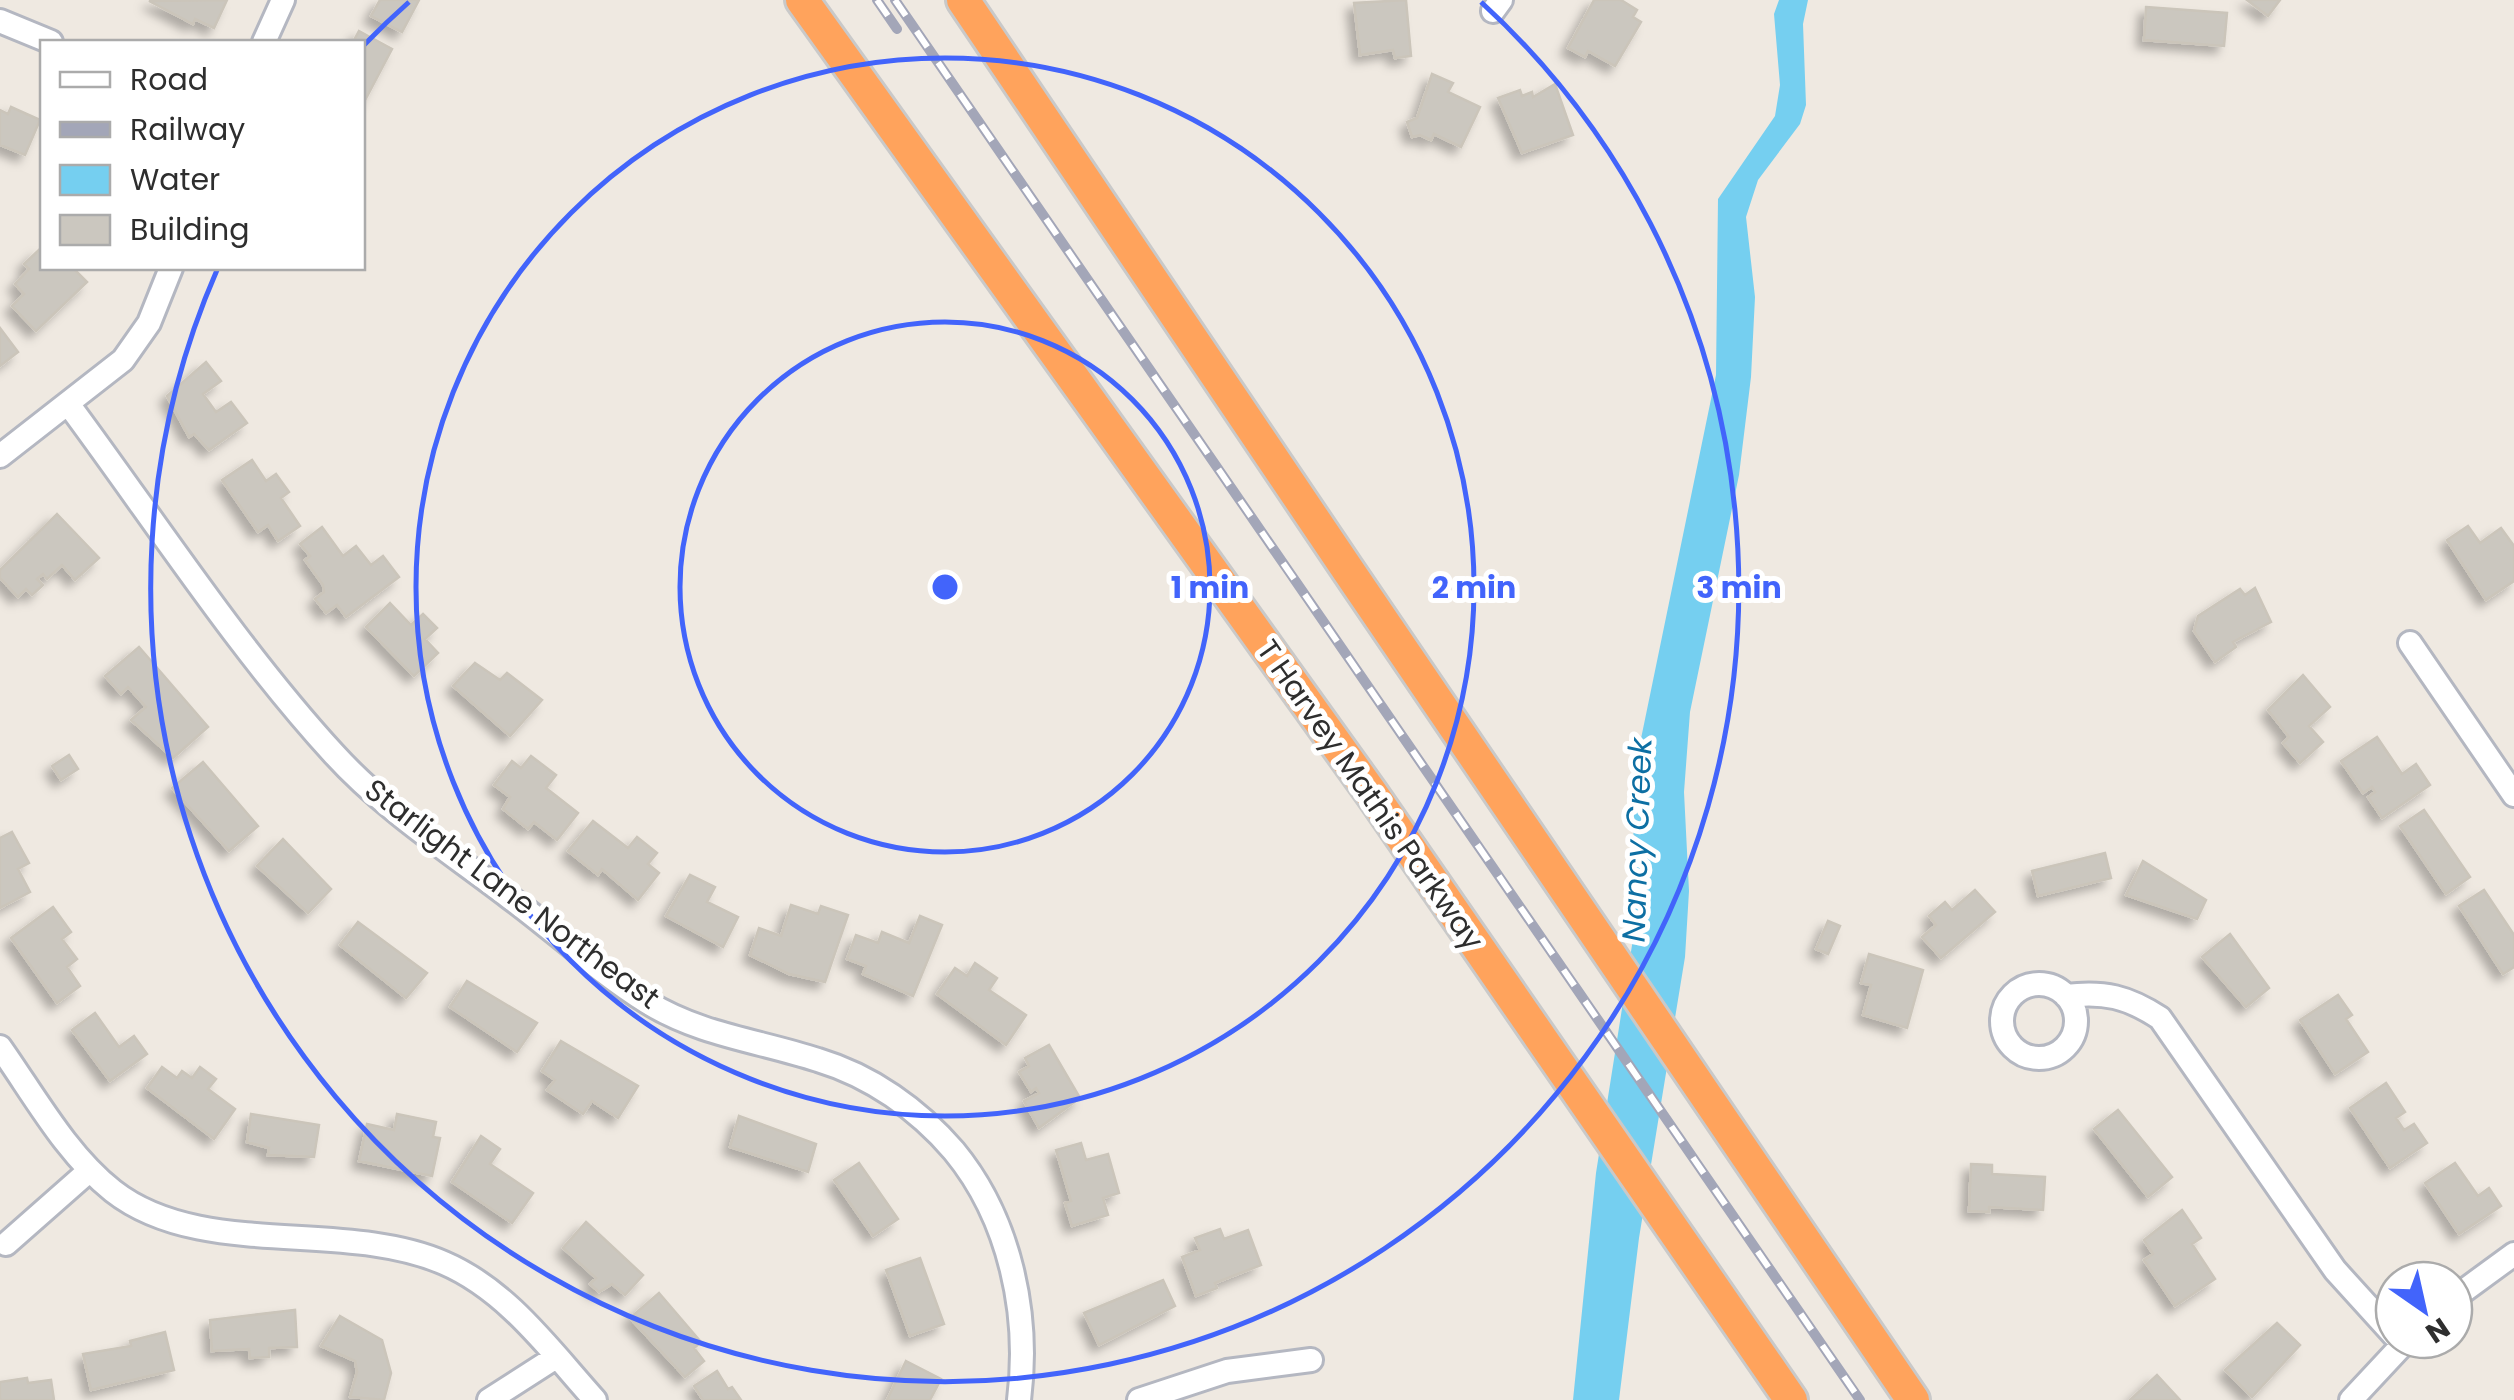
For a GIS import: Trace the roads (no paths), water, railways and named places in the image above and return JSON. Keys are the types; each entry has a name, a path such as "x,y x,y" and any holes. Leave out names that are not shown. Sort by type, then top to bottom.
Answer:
{"highway":[{"name":"T Harvey Mathis Parkway","path":"802,0 1485,956 1791,1400"},
{"path":"962,0 1412,663 1510,816 1914,1400"}],"street":[{"path":"265,40 282,0"},
{"path":"0,20 46,40"},
{"path":"0,456 70,406 123,360 148,323 170,270"},
{"name":"Starlight Lane Northeast","path":"70,406 298,713 380,798 646,1001 709,1031 818,1060 860,1076 909,1107 953,1150 977,1183 1008,1253 1020,1332 1020,1400"},
{"path":"2410,643 2514,795"},
{"path":"2066,996 2100,992 2133,1000 2160,1018 2335,1270 2374,1311"},
{"path":"0,1047 90,1170 114,1192 170,1221 396,1249 440,1261 496,1294 595,1400"},
{"path":"6,1244 90,1170"},
{"path":"2474,1283 2514,1254"},
{"path":"490,1400 556,1356"},
{"path":"1139,1400 1227,1371 1311,1360"},
{"path":"2351,1400 2384,1360"}],"water":[{"name":"Nancy Creek","path":"1779,0 1808,0 1803,24 1806,105 1800,124 1758,180 1746,217 1755,297 1751,377 1739,475 1690,712 1684,792 1689,891 1685,957 1639,1238 1619,1400 1573,1400 1596,1173 1633,939 1636,865 1630,792 1716,375 1718,199 1775,116 1780,85 1774,14"}],"railway":[{"path":"877,0 897,29"},
{"path":"895,0 1860,1400"}]}
